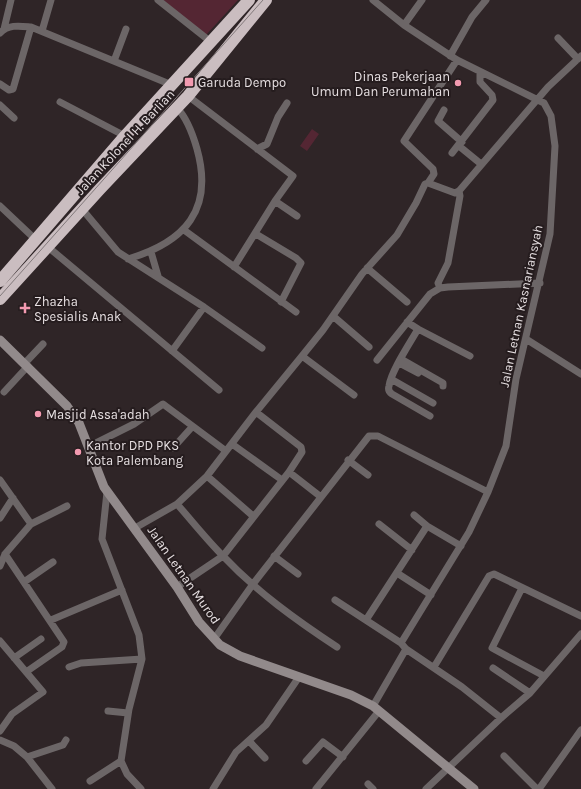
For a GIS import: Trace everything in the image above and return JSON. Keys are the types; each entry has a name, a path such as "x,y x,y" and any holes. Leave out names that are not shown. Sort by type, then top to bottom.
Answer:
{"highway":[{"name":"Jalan Kolonel H. Barlian","path":"0,281 125,136 249,0"},
{"name":"Jalan Kolonel H. Barlian","path":"0,299 100,189 188,96 266,0"},
{"path":"89,178 100,189"}],"street":[{"path":"2,31 11,0"},
{"path":"42,31 51,0"},
{"path":"158,0 211,42"},
{"name":"Jalan Letnan Kasnariansyah","path":"373,0 404,25 450,56 480,73 544,103 549,112 555,146 550,234 540,283 516,379 506,446 487,493 461,546 401,643"},
{"path":"404,25 422,0"},
{"path":"450,56 472,17 486,0"},
{"path":"2,31 16,26 31,27 172,85"},
{"path":"0,84 9,90 14,89 31,27"},
{"path":"114,61 126,29"},
{"path":"428,183 455,192 459,191 537,99 579,57 558,38"},
{"path":"135,528 177,504 207,476 333,316 367,268 397,235 416,203 425,184 428,183 434,174 433,169 404,141 457,60"},
{"path":"452,153 461,144 493,100 492,95 480,82 480,73"},
{"path":"188,96 293,176 275,201 256,234 234,267"},
{"path":"60,102 125,136"},
{"path":"257,149 267,144 278,117 287,103"},
{"path":"0,106 14,118"},
{"path":"128,259 151,252 184,230 196,210 201,193 202,175 195,141 187,122 177,108"},
{"path":"444,110 438,120 482,164"},
{"path":"440,288 438,283 448,259 460,196 459,191"},
{"path":"275,201 297,216"},
{"path":"0,206 36,240"},
{"path":"82,209 114,249 128,259 158,276 262,348"},
{"path":"184,230 296,312"},
{"path":"256,234 296,258 301,263 281,302"},
{"path":"48,247 219,390"},
{"path":"151,252 158,276"},
{"path":"367,268 407,302"},
{"path":"377,360 430,294 440,288 540,283"},
{"path":"172,351 204,307"},
{"path":"333,316 368,347"},
{"path":"407,322 470,356"},
{"path":"418,329 400,361 388,388 390,393 430,416"},
{"path":"526,339 581,374"},
{"name":"Jalan Letnan Murod","path":"0,340 67,406 79,423 100,480 107,492 177,587 195,616 220,645 240,656 351,695 376,709 449,768 464,786 474,789"},
{"path":"4,392 43,344"},
{"path":"302,356 354,395"},
{"path":"400,361 444,384 442,386 400,361"},
{"path":"391,379 433,403"},
{"path":"88,447 134,424 163,404 226,451"},
{"path":"177,587 223,556 289,472 302,452 301,447 256,412"},
{"path":"173,448 192,427"},
{"path":"214,639 274,556 291,537 348,460 368,436 374,434 487,493"},
{"path":"232,444 282,480"},
{"path":"348,460 368,475"},
{"path":"289,472 321,497"},
{"path":"207,476 254,516"},
{"path":"0,480 31,524"},
{"path":"107,492 102,539 139,635 142,659 128,713 121,761 127,774 141,789"},
{"path":"0,518 13,498"},
{"path":"177,504 223,556 253,584 294,619 337,647"},
{"path":"0,566 3,555 31,524 67,506"},
{"path":"414,515 427,526 461,546"},
{"path":"379,524 412,550"},
{"path":"366,620 427,526"},
{"path":"3,555 51,620 62,637 64,646 26,672"},
{"path":"274,556 298,574"},
{"path":"24,582 53,562"},
{"path":"397,573 431,595"},
{"path":"434,667 489,576 498,575 581,616"},
{"path":"522,588 492,648 544,676"},
{"path":"51,620 122,590"},
{"path":"335,600 401,643 406,649 434,667 501,718"},
{"path":"426,789 530,692 581,634"},
{"path":"14,658 41,638"},
{"path":"0,641 43,692 12,714 0,731"},
{"path":"316,789 343,757 376,709 406,649"},
{"path":"69,667 81,663 142,659"},
{"path":"493,668 530,692"},
{"path":"213,789 236,752 266,725 299,677"},
{"path":"108,711 128,713"},
{"path":"504,756 538,789 581,730"},
{"path":"0,740 14,746 27,757 52,789"},
{"path":"27,757 63,745 66,740"},
{"path":"249,741 265,758"},
{"path":"306,761 323,742 343,757"},
{"path":"90,781 121,761"}],"shaded area":[{"path":"163,0 238,0 206,35"},
{"path":"312,129 319,134 307,151 300,146"}],"tram line":[{"path":"0,296 263,0"}],"place":[{"name":"Garuda Dempo","path":"189,82"},
{"name":"Dinas Pekerjaan Umum Dan Perumahan","path":"458,83"},
{"name":"Zhazha Spesialis Anak","path":"25,308"},
{"name":"Masjid Assa'adah","path":"38,414"},
{"name":"Kantor DPD PKS Kota Palembang","path":"78,452"}]}
